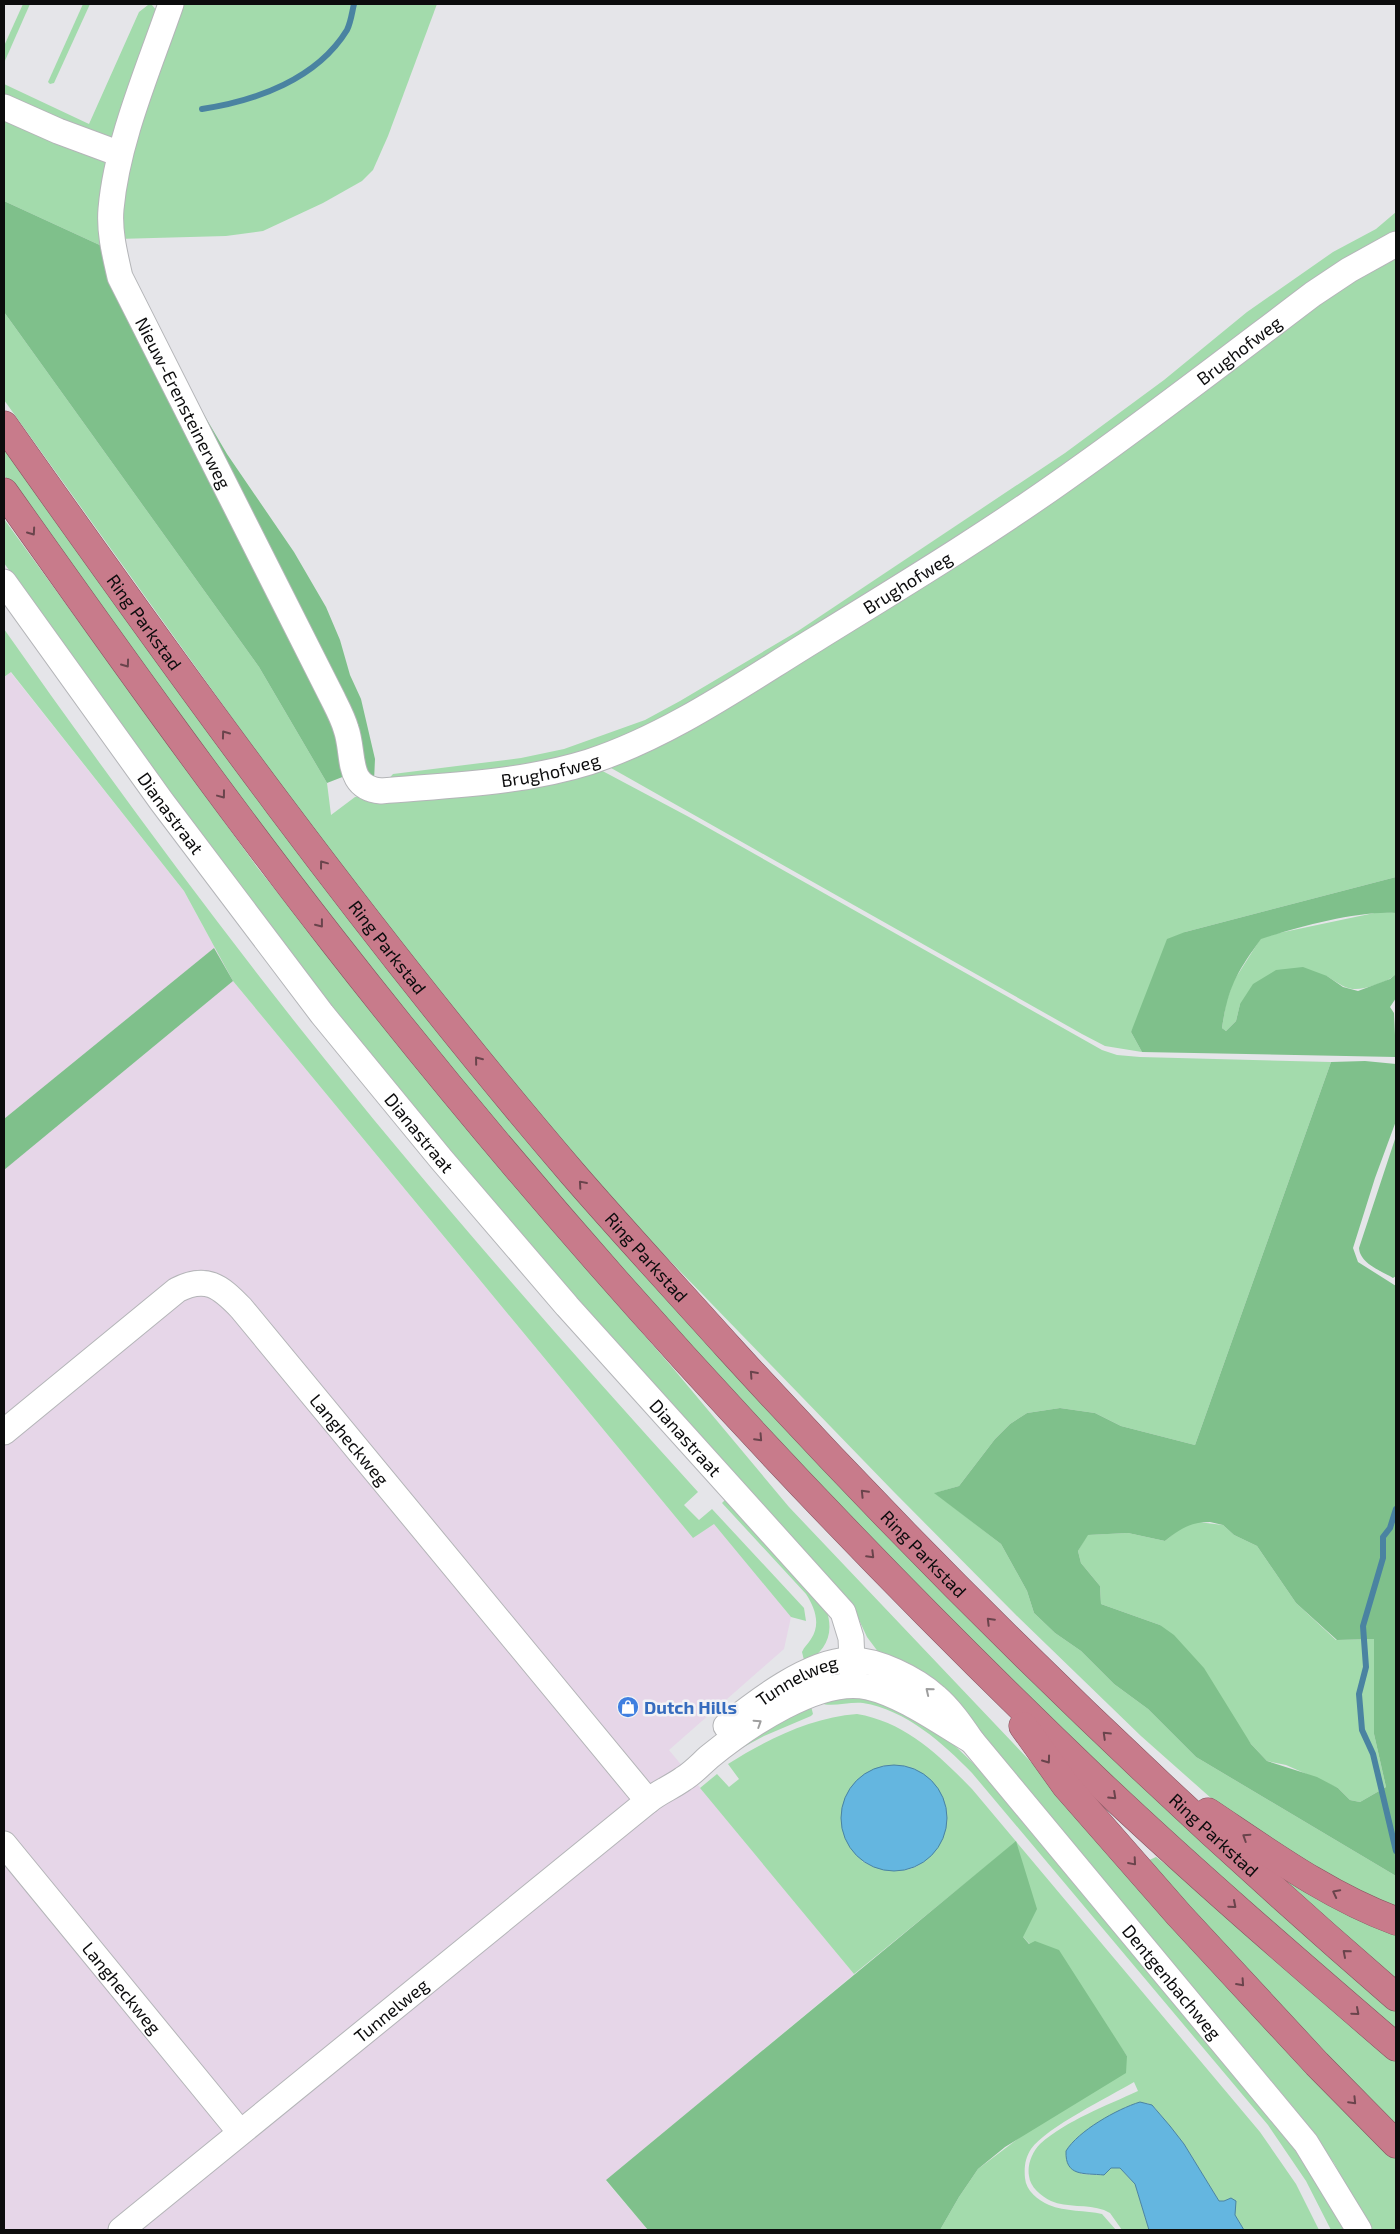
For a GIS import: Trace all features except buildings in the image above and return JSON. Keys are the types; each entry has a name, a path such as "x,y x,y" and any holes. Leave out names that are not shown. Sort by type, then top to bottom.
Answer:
{"highway":[{"name":"Ring Parkstad","path":"4,425 230,741 364,919 573,1174 834,1462 986,1618 1219,1841 1396,1996"},
{"path":"4,492 204,772 336,945 469,1109 696,1370 807,1490 1098,1782 1216,1890 1396,2047"},
{"path":"978,1663 1066,1786 1269,2014 1396,2144"},
{"path":"1142,1768 1286,1864 1333,1892 1396,1921"}],"street":[{"name":"Nieuw-Erensteinerweg","path":"171,4 120,154 111,210 113,247 120,277 332,697 347,730 354,772 363,785"},
{"path":"4,107 49,127 120,154"},
{"name":"Brughofweg","path":"363,785 370,790 381,791 535,775 591,761 669,727 794,653 992,528 1067,478 1313,294 1349,270 1396,244"},
{"name":"Dianastraat","path":"4,582 162,802 322,1014 441,1159 567,1306 843,1612 851,1638 851,1660"},
{"name":"Langheckweg","path":"4,1432 177,1290 191,1283 200,1282 216,1286 241,1308 654,1796"},
{"path":"851,1660 853,1684"},
{"name":"Dentgenbachweg","path":"851,1660 879,1665 902,1674 923,1686 948,1709 972,1741 1306,2143 1359,2230"},
{"name":"Tunnelweg","path":"654,1796 674,1769 766,1696 804,1674 830,1663 851,1660"},
{"name":"Dentgenbachweg","path":"853,1684 870,1687 894,1697 972,1741"},
{"name":"Tunnelweg","path":"121,2230 654,1796 683,1780 726,1745 782,1708 832,1687 853,1684"},
{"name":"Langheckweg","path":"4,1844 240,2132"}],"shaded area":[{"path":"4,664 184,891 233,981 431,1221 693,1538 714,1523 791,1617 784,1649 669,1750 854,1974 606,2181 648,2230 4,2230"}],"green space":[{"path":"23,4 30,4 4,63 4,46"},
{"path":"83,4 90,4 54,83 50,84 48,82"},
{"path":"177,4 437,4 388,136 373,170 362,181 323,203 263,231 226,236 117,239 118,196"},
{"path":"148,5 152,5 157,11 113,141 4,101 4,84 89,124 139,12"},
{"path":"4,112 107,157 104,247 4,201"},
{"path":"4,201 104,247 341,733 345,776 327,783 259,667 4,312"},
{"path":"1396,212 1396,236 1086,456 678,713 574,759 384,784 393,774 521,758 564,749 645,720 680,701 798,631 1065,453 1164,380 1247,312 1333,252 1376,229"},
{"path":"1396,253 1396,877 1185,932 1131,1032 1142,1052 1105,1046 1082,1034 604,764 615,760 1316,302"},
{"path":"135,297 227,454 294,552 326,607 340,640 350,675 361,699 375,759 374,781 368,777"},
{"path":"4,312 259,667 327,783 331,815 355,797 595,767 689,817 1102,1050 1117,1055 1140,1057 1331,1062 1195,1445 1121,1426 1095,1413 1060,1408 1027,1413 1010,1424 995,1439 959,1486 935,1493 1001,1544 1027,1591 1034,1613 1055,1633 1081,1651 1114,1684 1148,1709 1196,1757 1396,1876 1396,1911 1247,1830 1141,1736 1015,1614 894,1492 643,1233 575,1158 429,980 284,790 4,400"},
{"path":"4,445 252,792 416,1002 604,1224 1396,2010 1396,2032 1228,1886 1061,1730 917,1590 653,1307 380,983 121,640 4,475"},
{"path":"4,519 257,867 460,1120 555,1233 672,1367 789,1507 1067,1800 1396,2154 1396,2230 1371,2230 1334,2163 1294,2108 1001,1758 879,1653 867,1637 853,1607 554,1276 345,1026 102,703 4,563"},
{"path":"4,629 186,880 347,1087 495,1263 698,1492 684,1505 699,1520 712,1509 804,1608 806,1621 791,1617 714,1524 693,1538 233,981 184,891 11,672 4,677"},
{"path":"1396,877 1396,913 1365,914 1347,917 1292,929 1261,939 1235,980 1227,1001 1222,1028 1226,1031 1236,1021 1240,1004 1253,984 1276,970 1303,967 1327,976 1343,987 1358,991 1390,979 1396,974 1396,998 1390,1007 1394,1013 1396,1057 1142,1052 1131,1032 1167,939 1185,932"},
{"path":"1379,912 1396,913 1396,974 1394,976 1375,985 1355,989 1344,987 1327,976 1240,1004 1236,1021 1226,1031 1222,1028 1226,1003 1233,982 1261,938"},
{"path":"214,948 233,981 4,1170 4,1119"},
{"path":"1365,1061 1396,1064 1396,1121 1375,1178 1353,1248 1358,1262 1396,1286 1396,1876 1196,1757 1148,1709 1114,1684 1081,1651 1055,1633 1034,1613 1027,1591 1001,1544 934,1493 959,1486 995,1439 1010,1424 1027,1413 1060,1408 1095,1413 1121,1426 1195,1445 1331,1062","holes":["1203,1522 1223,1525 1234,1535 1257,1546 1296,1603 1337,1640 1374,1639 1374,1734 1386,1787 1360,1802 1350,1800 1338,1788 1317,1777 1267,1761 1251,1744 1204,1668 1174,1635 1160,1625 1101,1604 1100,1586 1081,1563 1078,1551 1088,1535 1128,1533 1165,1541 1191,1525"]},
{"path":"1396,1136 1396,1276 1393,1278 1367,1263 1360,1254 1359,1248"},
{"path":"726,1499 826,1609 829,1618 827,1641 818,1653 805,1664 802,1652 816,1628 816,1616 812,1605 806,1594 722,1503"},
{"path":"1198,1522 1223,1525 1234,1535 1257,1546 1296,1603 1336,1640 1374,1639 1374,1734 1386,1787 1360,1802 1350,1800 1338,1788 1286,1765 1267,1761 1251,1744 1160,1625 1101,1604 1100,1586 1081,1563 1078,1551 1087,1535 1128,1533 1165,1541 1182,1527"},
{"path":"834,1697 878,1699 952,1743 976,1766 1287,2139 1314,2177 1345,2230 1331,2230 1306,2181 1268,2125 972,1773 949,1750 909,1720 879,1707 863,1703 830,1705 821,1703"},
{"path":"811,1706 813,1714 811,1716 764,1736 727,1756 744,1741"},
{"path":"857,1714 874,1718 906,1732 934,1752 972,1789 1260,2132 1296,2184 1319,2230 1244,2230 1235,2215 1234,2200 1231,2198 1219,2201 1184,2144 1155,2108 1147,2103 1134,2104 1124,2108 1077,2138 1081,2174 1104,2175 1111,2168 1120,2168 1135,2184 1149,2230 1122,2230 1110,2213 1104,2210 1057,2203 1040,2194 1031,2184 1029,2172 1032,2155 1037,2147 1051,2135 1074,2121 1138,2091 1134,2082 1050,2131 1031,2149 1027,2156 1025,2167 1026,2183 1033,2194 1041,2200 1062,2209 1102,2214 1116,2230 940,2230 978,2169 1127,2056 1098,2015 1022,1936 1016,1842 854,1974 700,1788 717,1774 729,1787 739,1779 728,1764 758,1746 790,1731 840,1716","holes":["882,1766 909,1767 922,1775 942,1799 947,1814 945,1829 930,1854 918,1866 910,1869 885,1869 862,1861"]},
{"path":"1016,1841 1037,1909 1023,1937 1029,1944 1035,1941 1059,1950 1127,2056 1126,2073 1005,2147 978,2169 940,2230 648,2230 606,2180"},
{"path":"1156,1857 1224,1910 1396,2060 1396,2134 1147,1861"},
{"path":"1283,1870 1396,1929 1396,1982 1278,1877"}],"water":[{"path":"894,1765 914,1769 932,1780 943,1798 947,1818 943,1838 932,1856 914,1867 894,1871 874,1867 856,1856 845,1838 841,1818 845,1798 856,1780 874,1769"},
{"path":"1140,2102 1152,2105 1170,2126 1184,2144 1219,2201 1231,2198 1236,2201 1235,2215 1244,2230 1149,2230 1135,2184 1120,2168 1111,2168 1104,2175 1077,2172 1072,2169 1067,2159 1066,2151 1079,2136 1110,2115"}],"waterway":[{"path":"202,109 243,100 264,93 284,85 302,74 319,62 347,30 354,4"},
{"path":"1396,1509 1390,1528 1383,1537 1383,1558 1363,1626 1366,1667 1359,1694 1362,1730 1373,1754 1396,1851"}],"place":[{"name":"Dutch Hills","path":"628,1707"}]}
